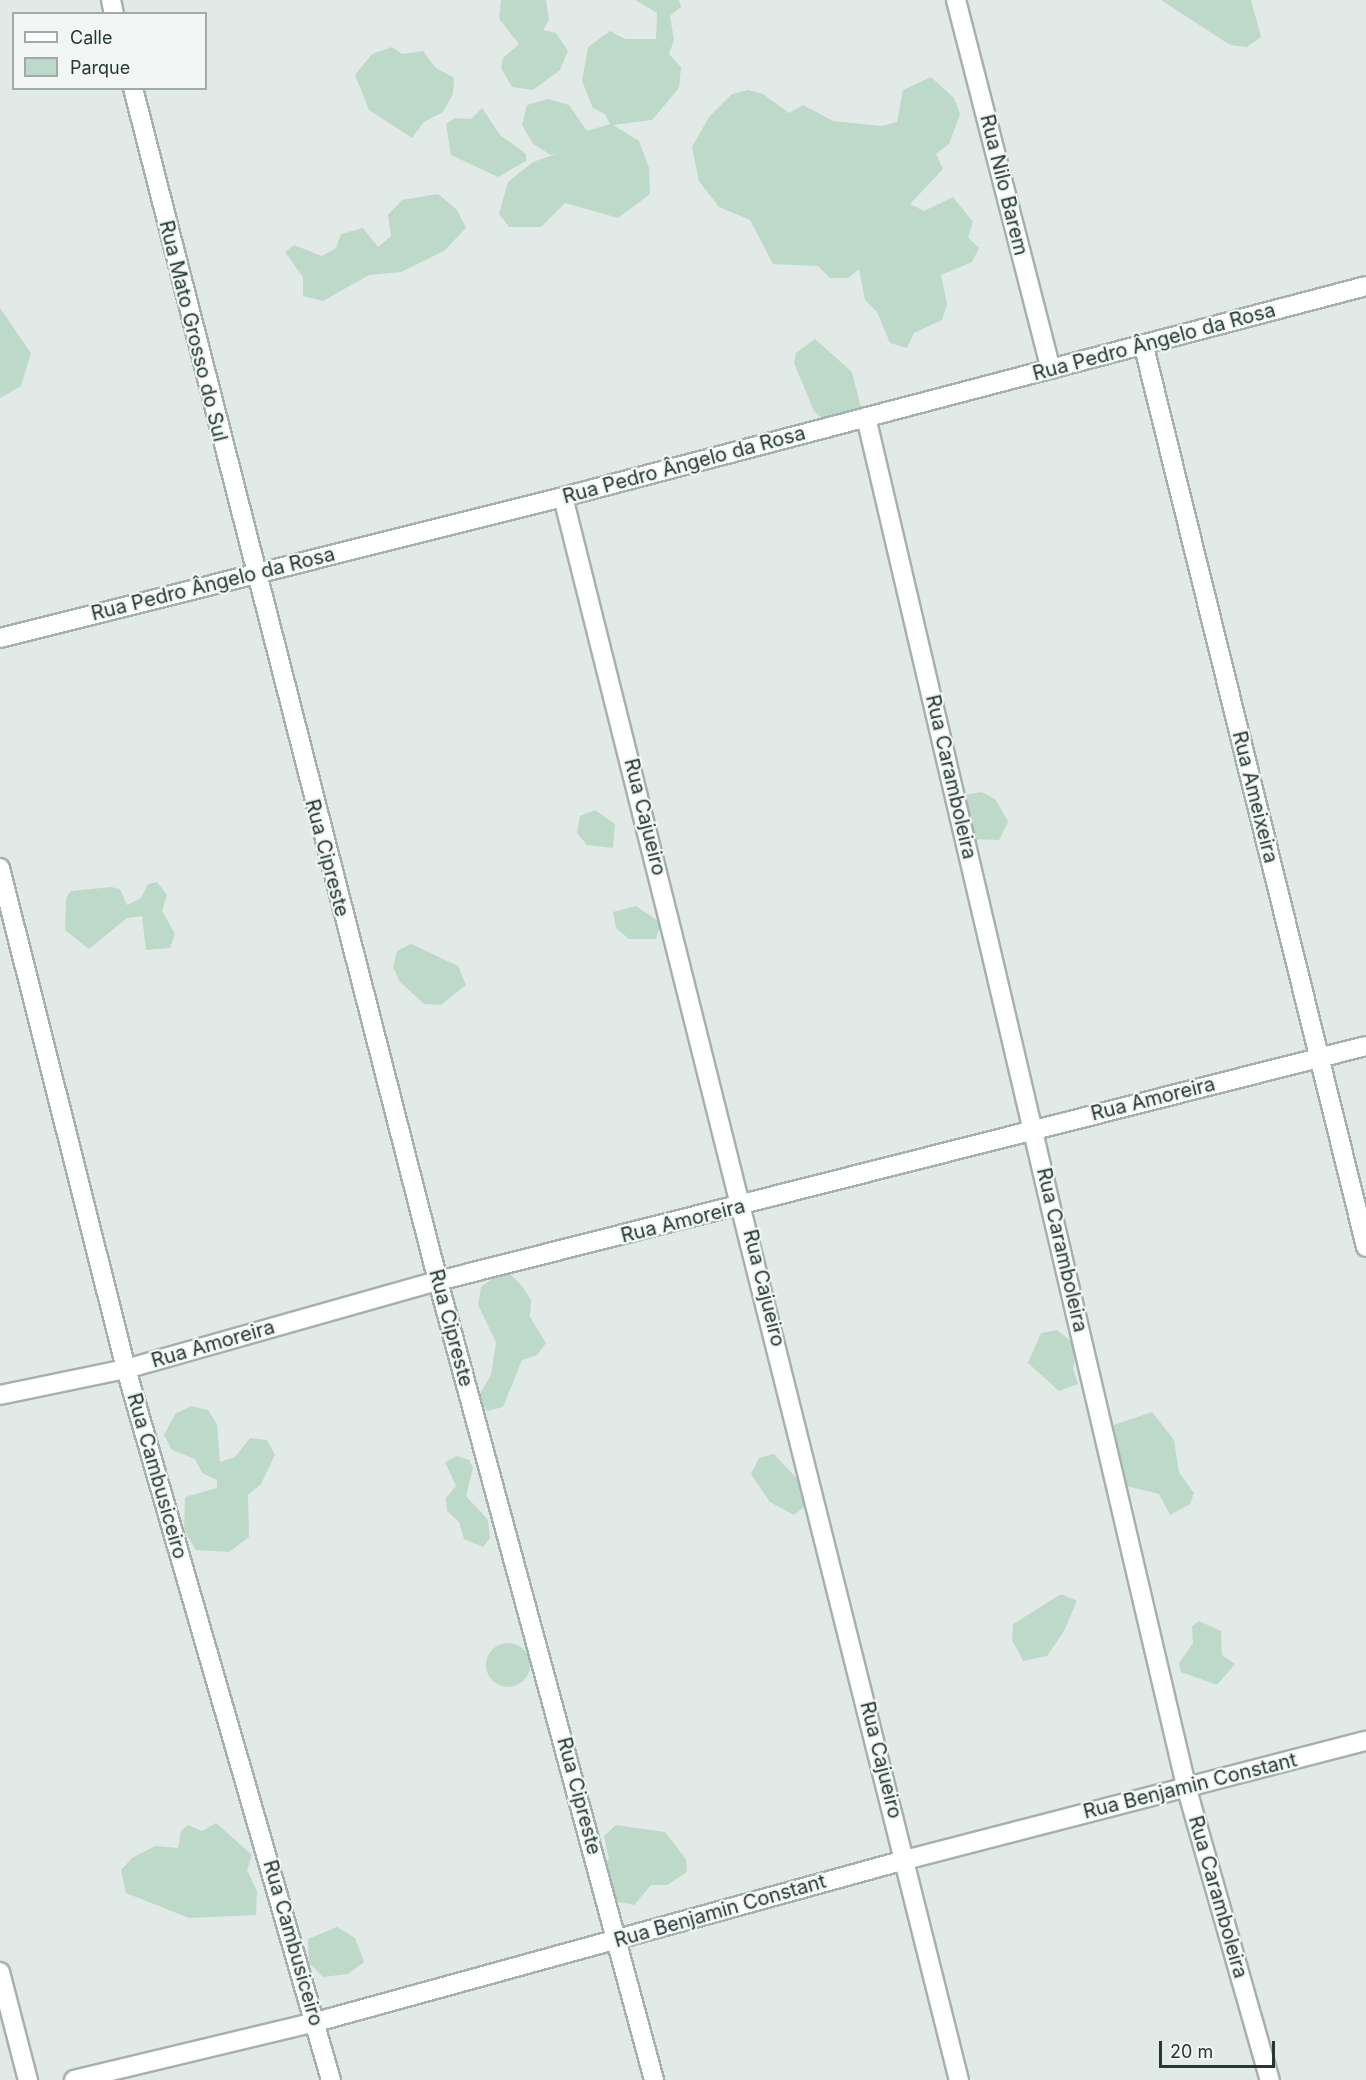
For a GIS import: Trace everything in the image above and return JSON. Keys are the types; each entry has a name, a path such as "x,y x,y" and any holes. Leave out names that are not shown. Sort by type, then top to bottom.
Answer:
{"street":[{"name":"Rua Nilo Barem","path":"956,0 1051,369"},
{"name":"Rua Mato Grosso do Sul","path":"133,90 253,574"},
{"name":"Rua Pedro Ângelo da Rosa","path":"0,638 563,497 1051,369 1144,347 1366,286"},
{"name":"Rua Ameixeira","path":"1144,347 1366,1246"},
{"name":"Rua Caramboleira","path":"866,417 1186,1786 1270,2080"},
{"name":"Rua Cajueiro","path":"563,497 744,1206 959,2080"},
{"name":"Rua Cipreste","path":"253,574 438,1281 618,1939 654,2080"},
{"name":"Rua Cambusiceiro","path":"0,868 126,1369 331,2080"},
{"name":"Rua Amoreira","path":"0,1395 126,1369 438,1281 744,1206 1034,1128 1366,1046"},
{"name":"Rua Benjamin Constant","path":"74,2080 316,2022 905,1860 1366,1741"},
{"path":"0,1972 27,2080"}],"green space":[{"path":"501,0 546,0 549,20 543,30 556,33 568,51 560,70 533,90 512,87 501,68 503,58 519,44 499,19"},
{"path":"635,0 679,0 681,7 670,16 674,40 669,54 681,67 679,88 652,120 613,125 639,141 649,168 650,194 618,218 565,203 541,227 509,227 499,214 508,182 533,162 559,153 551,155 533,144 522,125 527,105 548,99 569,105 587,131 610,124 605,114 593,108 582,81 588,47 610,31 625,39 656,39 657,13"},
{"path":"1161,0 1251,0 1261,37 1247,47 1230,45"},
{"path":"392,47 402,54 423,51 436,68 454,78 453,94 443,112 424,122 412,138 369,110 355,75 372,54"},
{"path":"931,77 954,98 960,114 949,144 936,154 943,169 910,204 924,211 953,197 973,222 968,237 979,248 972,262 941,275 947,304 942,320 914,333 907,348 890,343 877,312 865,300 859,269 848,278 830,278 818,266 773,264 750,220 719,207 699,181 692,147 709,117 732,94 748,90 763,94 789,113 803,105 833,121 882,126 897,122 903,90"},
{"path":"482,108 500,135 526,154 526,161 498,177 451,155 446,124 455,118 471,119"},
{"path":"438,194 457,210 466,228 444,251 401,272 369,275 323,301 303,296 303,277 285,252 294,245 322,256 336,248 341,234 363,228 378,247 391,236 388,215 402,200"},
{"path":"0,308 31,353 21,386 0,398"},
{"path":"815,339 852,372 862,412 827,424 814,411 794,363 796,353"},
{"path":"982,792 996,800 1008,822 999,840 966,839 950,820 958,796"},
{"path":"595,810 615,824 613,848 587,845 577,833 580,816"},
{"path":"157,882 167,895 162,911 175,934 170,948 146,950 142,916 127,918 89,949 65,930 66,898 71,891 111,887 120,889 127,905 141,898 148,884"},
{"path":"636,906 661,923 656,939 629,939 616,928 613,912"},
{"path":"411,944 458,966 466,985 441,1005 424,1004 400,982 393,967 397,951"},
{"path":"500,1273 509,1273 522,1286 531,1300 530,1317 546,1343 537,1355 522,1360 503,1407 487,1411 478,1397 491,1375 496,1342 478,1305 481,1287"},
{"path":"1057,1330 1077,1346 1073,1369 1078,1384 1059,1391 1028,1363 1041,1333"},
{"path":"191,1406 208,1410 217,1424 220,1462 235,1457 250,1438 267,1440 275,1455 261,1484 248,1495 249,1537 229,1552 196,1550 184,1530 185,1497 217,1488 217,1480 202,1473 195,1459 172,1450 164,1435 175,1414"},
{"path":"1152,1412 1174,1440 1179,1472 1194,1493 1190,1504 1170,1515 1159,1494 1110,1482 1105,1428"},
{"path":"774,1454 802,1484 807,1505 794,1515 770,1502 751,1474 759,1458"},
{"path":"457,1456 469,1460 473,1468 466,1496 488,1520 490,1538 483,1547 464,1539 459,1522 447,1511 446,1498 456,1486 445,1462"},
{"path":"1061,1594 1077,1601 1064,1631 1047,1656 1023,1661 1012,1640 1013,1624"},
{"path":"1199,1621 1221,1631 1222,1655 1235,1664 1217,1685 1181,1672 1179,1663 1193,1643 1192,1626"},
{"path":"508,1643 523,1650 530,1665 523,1680 508,1687 493,1680 486,1665 493,1650"},
{"path":"216,1823 252,1855 247,1870 257,1891 256,1915 189,1918 126,1893 121,1870 132,1858 155,1846 178,1848 181,1831 188,1825 202,1831"},
{"path":"616,1825 665,1832 686,1859 687,1872 667,1885 651,1885 634,1905 619,1902 607,1890 604,1866 609,1859 604,1836"},
{"path":"337,1927 355,1938 364,1962 348,1974 323,1977 309,1963 308,1939"}]}
